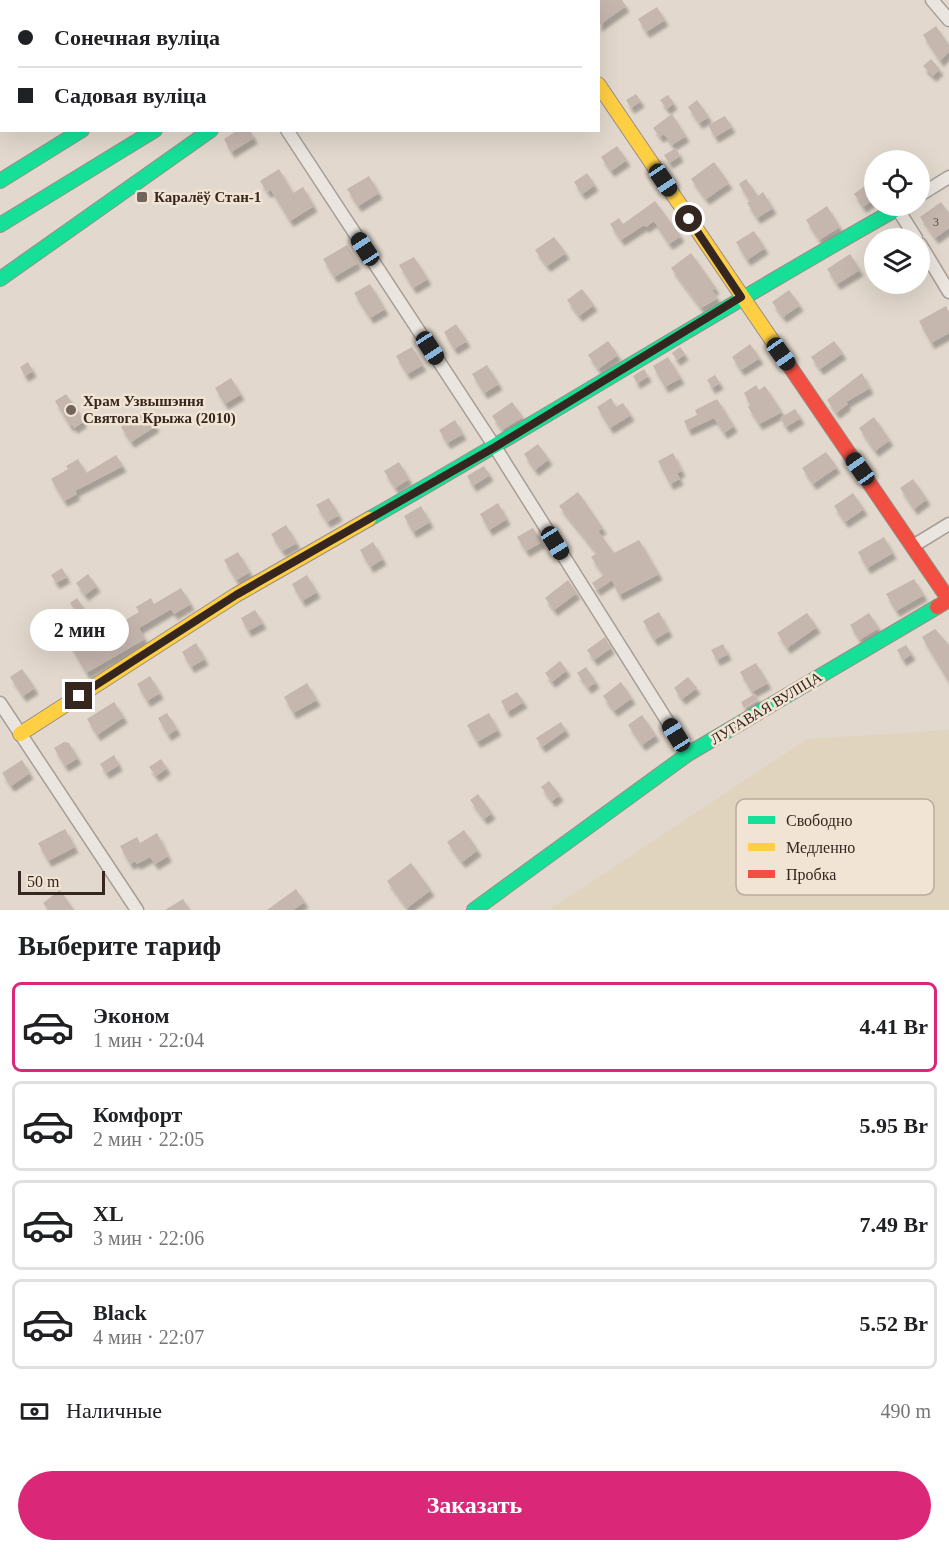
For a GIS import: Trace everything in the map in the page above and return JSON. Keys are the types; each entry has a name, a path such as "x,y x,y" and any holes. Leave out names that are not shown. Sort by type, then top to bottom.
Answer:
{"main road":[{"path":"600,87 949,600"},
{"path":"0,181 79,132"},
{"path":"0,225 152,132"},
{"path":"0,279 208,132"},
{"path":"20,734 236,595 495,447 741,297 884,216"},
{"name":"ЛУГАВАЯ ВУЛІЦА","path":"474,910 688,754 949,600"}],"street":[{"path":"932,0 949,20"},
{"path":"288,132 495,447 688,754"},
{"path":"930,189 949,177"},
{"path":"930,261 949,292"},
{"path":"913,546 949,524"},
{"path":"0,703 137,910"}],"shaded area":[{"path":"949,730 949,910 549,910 807,739"}],"building":[{"path":"600,0 622,0 626,6 600,25"},
{"path":"657,7 665,20 646,32 638,19"},
{"path":"936,26 949,45 949,52 940,61 923,35"},
{"path":"931,59 940,69 933,76 923,66"},
{"path":"636,94 641,101 631,108 626,100"},
{"path":"668,95 674,103 667,109 660,100"},
{"path":"697,100 709,117 699,123 688,107"},
{"path":"672,114 686,136 672,145 664,134 660,137 653,128"},
{"path":"725,116 732,127 715,137 708,125"},
{"path":"235,132 251,132 254,138 231,152 224,139"},
{"path":"617,146 627,160 611,171 601,157"},
{"path":"676,148 680,156 669,163 664,155"},
{"path":"714,162 729,183 706,199 691,179"},
{"path":"279,169 293,193 303,187 314,206 290,221 271,190 267,192 260,181"},
{"path":"587,173 595,185 582,194 574,182"},
{"path":"369,176 379,193 358,206 347,189"},
{"path":"746,179 758,196 763,192 773,208 757,218 747,203 750,201 739,184"},
{"path":"864,186 864,206 863,207 854,194"},
{"path":"655,201 681,236 669,244 654,221 621,240 610,224 619,218 623,224"},
{"path":"941,202 949,213 949,228 935,238 920,217 930,216 930,210"},
{"path":"827,206 840,227 819,240 806,220"},
{"path":"754,231 765,248 747,260 736,242"},
{"path":"554,237 566,253 547,266 535,250"},
{"path":"347,245 358,263 334,277 323,259"},
{"path":"691,253 716,288 712,290 718,298 701,308 671,268"},
{"path":"850,254 860,270 837,284 827,269"},
{"path":"414,257 428,279 413,288 399,265"},
{"path":"370,284 385,309 370,318 354,293"},
{"path":"582,289 594,305 579,316 567,300"},
{"path":"789,290 800,305 783,317 772,302"},
{"path":"946,306 949,312 949,333 931,343 919,321"},
{"path":"456,324 467,341 454,349 444,332"},
{"path":"608,341 618,355 598,369 588,355"},
{"path":"834,341 843,353 820,369 811,357"},
{"path":"750,344 760,358 741,370 732,357"},
{"path":"412,347 423,365 407,374 396,356"},
{"path":"680,347 685,354 677,360 672,353"},
{"path":"668,357 681,378 665,387 653,366"},
{"path":"28,362 33,371 25,376 20,367"},
{"path":"487,365 499,384 484,393 472,374"},
{"path":"644,369 648,376 637,383 633,376"},
{"path":"862,373 870,388 846,402 848,404 836,413 827,400"},
{"path":"715,375 720,383 712,388 707,380"},
{"path":"231,378 241,394 225,404 215,388"},
{"path":"756,385 759,390 765,386 782,412 759,424 748,407 750,405 744,393"},
{"name":"Храм Узвышэння Святога Крыжа (2010)","path":"66,394 82,417 83,422 74,428 72,424 70,426 55,401"},
{"path":"611,398 616,407 623,403 631,415 610,428 597,407"},
{"path":"717,399 734,426 724,433 714,418 688,430 684,421 697,415 695,410"},
{"path":"512,402 523,417 502,430 492,416"},
{"path":"795,409 801,418 786,427 780,418"},
{"path":"147,411 156,426 131,442 121,427"},
{"path":"874,417 890,440 875,451 859,428"},
{"path":"455,420 463,434 447,443 439,430"},
{"path":"538,444 549,459 535,470 524,454"},
{"path":"826,452 837,467 813,484 802,468"},
{"path":"673,453 682,471 677,473 680,479 670,484 658,461"},
{"path":"116,455 123,466 75,491 77,494 64,501 51,479 68,469 66,466 78,459 86,473"},
{"path":"399,462 409,479 395,488 384,471"},
{"path":"484,466 490,475 473,486 467,476"},
{"path":"913,479 927,499 914,509 900,488"},
{"path":"578,492 603,528 598,531 614,553 639,540 659,574 619,595 612,580 597,590 592,583 604,575 591,557 597,553 559,506"},
{"path":"853,493 864,509 845,522 834,506"},
{"path":"329,498 339,515 327,522 316,505"},
{"path":"498,503 507,519 489,530 480,514"},
{"path":"421,506 430,522 413,532 404,516"},
{"path":"286,525 297,543 282,551 271,534"},
{"path":"533,528 542,542 526,551 517,537"},
{"path":"884,537 893,553 867,568 858,552"},
{"path":"373,542 383,559 370,567 360,550"},
{"path":"238,552 250,572 236,580 224,560"},
{"path":"62,568 67,577 56,583 51,575"},
{"path":"88,574 97,586 85,595 76,583"},
{"path":"307,575 317,592 302,601 292,584"},
{"path":"914,579 924,595 896,611 886,594"},
{"path":"568,580 577,593 554,610 545,598"},
{"path":"181,588 191,604 174,614 171,609 139,628 145,639 86,673 69,643 83,635 92,648 110,638 111,640 129,629 124,621 139,612 136,607 151,598 154,604"},
{"path":"77,598 90,618 83,622 70,603"},
{"path":"255,610 263,623 248,631 241,618"},
{"path":"659,612 669,631 654,640 643,621"},
{"path":"807,613 817,627 787,648 777,633"},
{"path":"869,613 879,628 859,640 850,625"},
{"path":"935,629 949,645 949,682 922,637"},
{"path":"605,637 611,648 594,660 587,650"},
{"path":"196,643 205,659 191,667 182,652"},
{"path":"723,644 728,654 717,660 711,650"},
{"path":"906,645 912,654 903,660 897,650"},
{"path":"560,661 567,670 552,682 545,673"},
{"path":"756,663 768,683 752,692 740,672"},
{"path":"586,667 596,682 588,688 577,673"},
{"path":"22,669 35,688 23,696 10,677"},
{"path":"150,676 160,693 147,701 137,684"},
{"path":"688,677 697,688 682,699 674,688"},
{"path":"621,682 632,698 614,711 603,696"},
{"path":"307,683 317,700 293,713 284,697"},
{"path":"517,692 524,702 507,712 501,701"},
{"path":"755,694 758,699 744,708 741,702"},
{"path":"114,702 124,717 97,735 87,719"},
{"path":"167,713 177,729 168,735 158,718"},
{"path":"489,713 498,730 477,742 467,725"},
{"path":"642,715 656,735 642,745 628,725"},
{"path":"561,722 566,730 542,747 536,738"},
{"path":"64,742 69,743 78,758 65,766 54,748"},
{"path":"114,755 119,765 106,773 100,764"},
{"path":"161,759 167,768 156,776 149,767"},
{"path":"22,760 30,773 11,786 2,773"},
{"path":"549,781 560,795 552,801 541,787"},
{"path":"478,794 492,813 484,819 470,800"},
{"path":"65,829 75,847 48,861 38,843"},
{"path":"464,830 478,850 462,862 447,842"},
{"path":"157,833 168,856 155,864 150,857 137,864 135,861 130,864 120,846 137,837 140,843"},
{"path":"411,863 431,890 407,908 387,881"},
{"path":"296,889 305,902 293,910 267,910"},
{"path":"60,890 74,910 48,910 43,903"},
{"path":"183,899 190,910 165,910"}],"traffic: fast":[{"path":"0,181 79,132"},
{"path":"0,225 152,132"},
{"path":"0,279 208,132"},
{"path":"369,519 885,216"},
{"path":"474,910 688,754 937,607"}],"traffic: slow":[{"path":"600,87 782,355"},
{"path":"20,734 236,595 369,519"}],"traffic: jam":[{"path":"782,355 949,600 937,607"}],"place":[{"name":"Каралёў Стан-1","path":"142,197"},
{"name":"Храм Узвышэння Святога Крыжа (2010)","path":"71,410"}],"route":[{"path":"79,696 236,595 495,447 741,297 689,219"}]}
